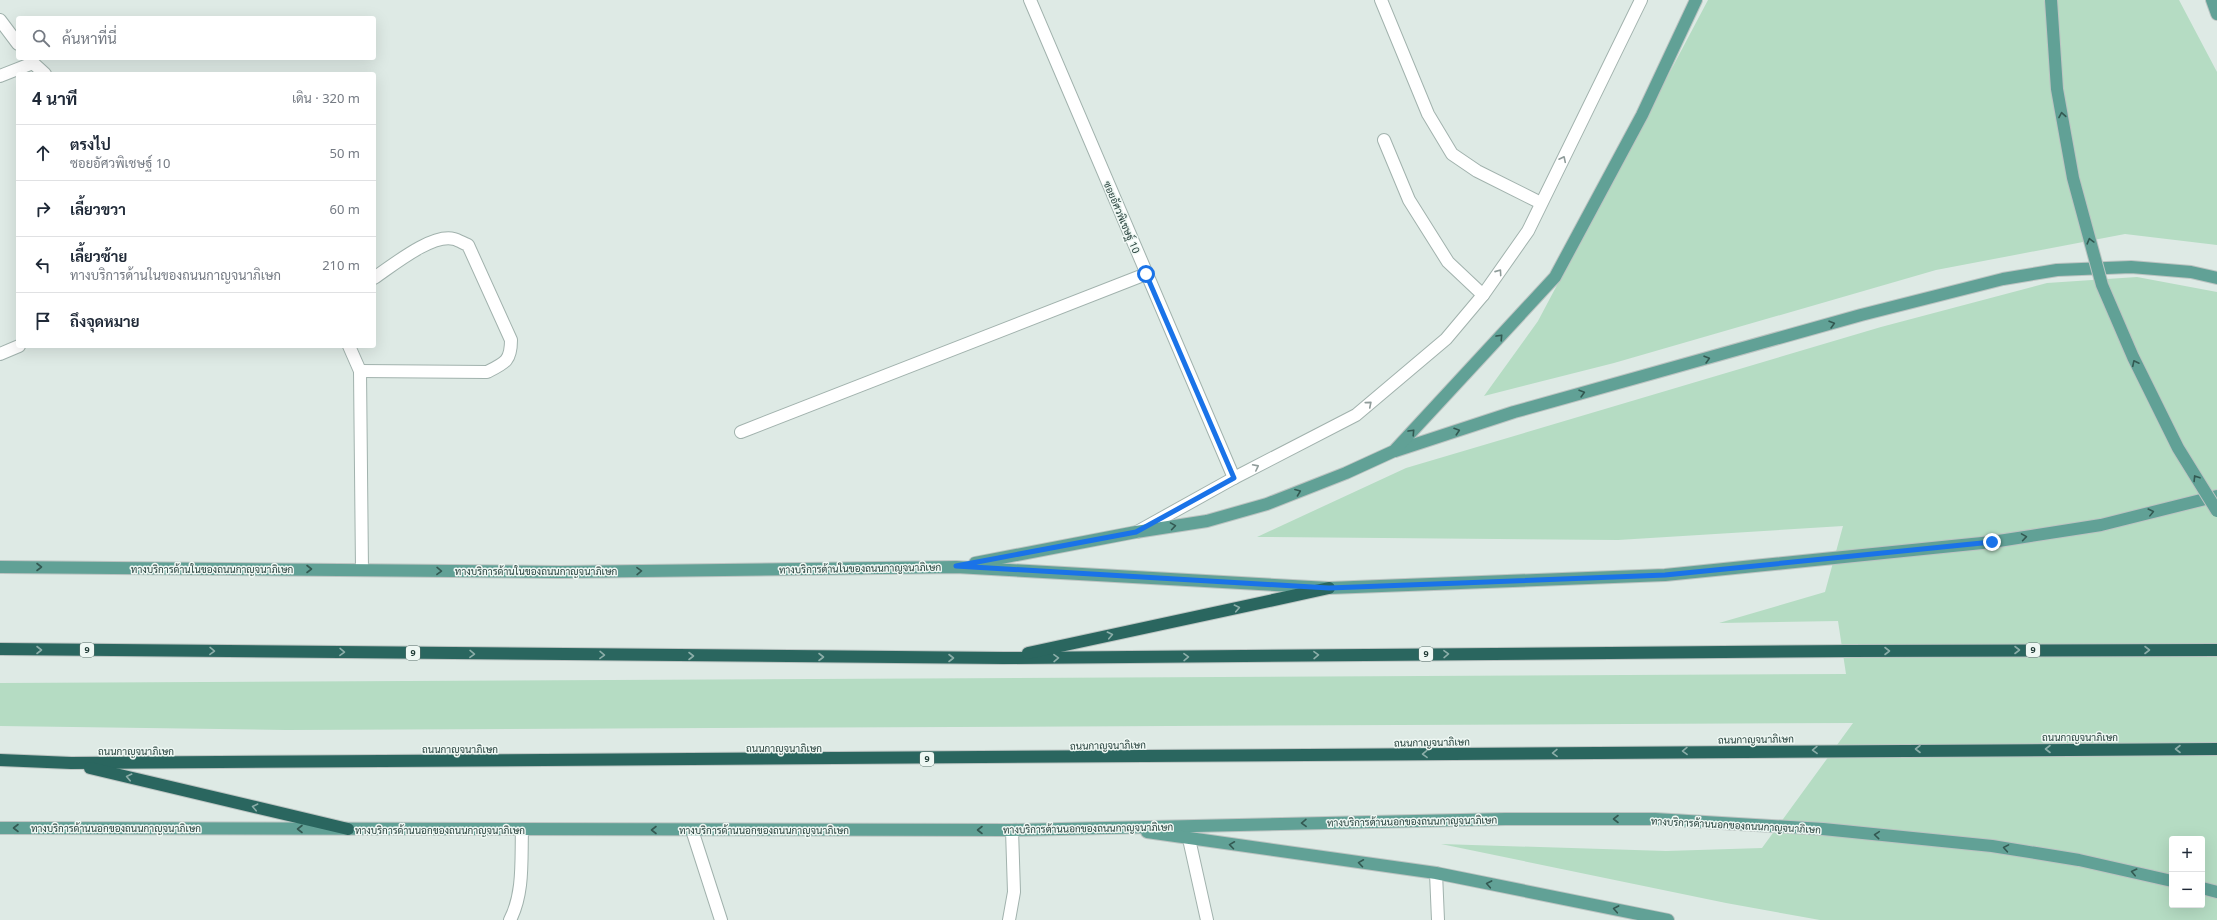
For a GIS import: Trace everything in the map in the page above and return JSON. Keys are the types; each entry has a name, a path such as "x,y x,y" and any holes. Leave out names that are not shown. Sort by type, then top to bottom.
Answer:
{"highway":[{"path":"1003,658 1329,588"},
{"name":"9","path":"0,650 1003,658 1848,651 2217,650"},
{"name":"ถนนกาญจนาภิเษก","path":"0,760 71,763 824,760 1854,750 2217,749"},
{"path":"71,763 348,830"}],"main road":[{"path":"1394,452 1555,277 1642,115 1696,0"},
{"path":"2051,0 2057,89 2073,178 2102,284 2133,357 2178,448 2217,511"},
{"path":"2212,0 2217,14"},
{"path":"956,566 1136,532 1207,521 1267,504 1346,473 1394,452 1514,412 1861,315 2003,279 2057,270 2131,267 2191,272 2217,278"},
{"name":"ทางบริการด้านในของถนนกาญจนาภิเษก","path":"0,567 560,572 956,566 1329,588 1665,575 1992,542 2101,525 2217,496"},
{"name":"ทางบริการด้านนอกของถนนกาญจนาภิเษก","path":"0,828 348,830 1012,830 1505,819 1655,819 1823,829 1992,846 2079,860 2169,880"},
{"path":"1117,827 1189,839 1436,873 1668,920"},
{"path":"2205,889 2217,892"}],"street":[{"name":"ซอยอัศวพิเชษฐ์ 10","path":"1030,0 1234,478"},
{"path":"1381,0 1428,114 1452,154 1477,171 1541,203"},
{"path":"1136,532 1234,478 1356,415 1446,340 1483,295 1528,231 1641,0"},
{"path":"0,20 16,41"},
{"path":"0,76 33,65 42,72"},
{"path":"1384,140 1409,200 1424,225 1448,262 1483,295"},
{"path":"360,371 486,372 502,364 511,354 512,340 468,245 453,238 437,240 420,248 376,277"},
{"path":"741,432 1146,274"},
{"path":"0,354 16,347"},
{"path":"350,348 360,371 362,570"},
{"path":"510,920 514,911 520,884 522,830"},
{"path":"692,830 721,920"},
{"path":"1009,920 1014,892 1012,830"},
{"path":"1189,839 1206,920"},
{"path":"1436,873 1438,920"}],"green space":[{"path":"1708,0 2179,0 2217,72 2217,245 2125,234 1936,270 1614,363 1484,396 1538,321"},
{"path":"2137,277 2217,292 2217,920 1820,920 1726,903 1441,844 1666,851 1762,848 1853,723 286,730 0,726 0,683 1846,674 1838,621 1719,623 1825,592 1843,526 1618,540 1257,537 1406,468 1881,327 2047,283"}],"route":[{"path":"1146,274 1234,478 1136,532 956,566 1329,588 1665,575 1992,542"}]}
